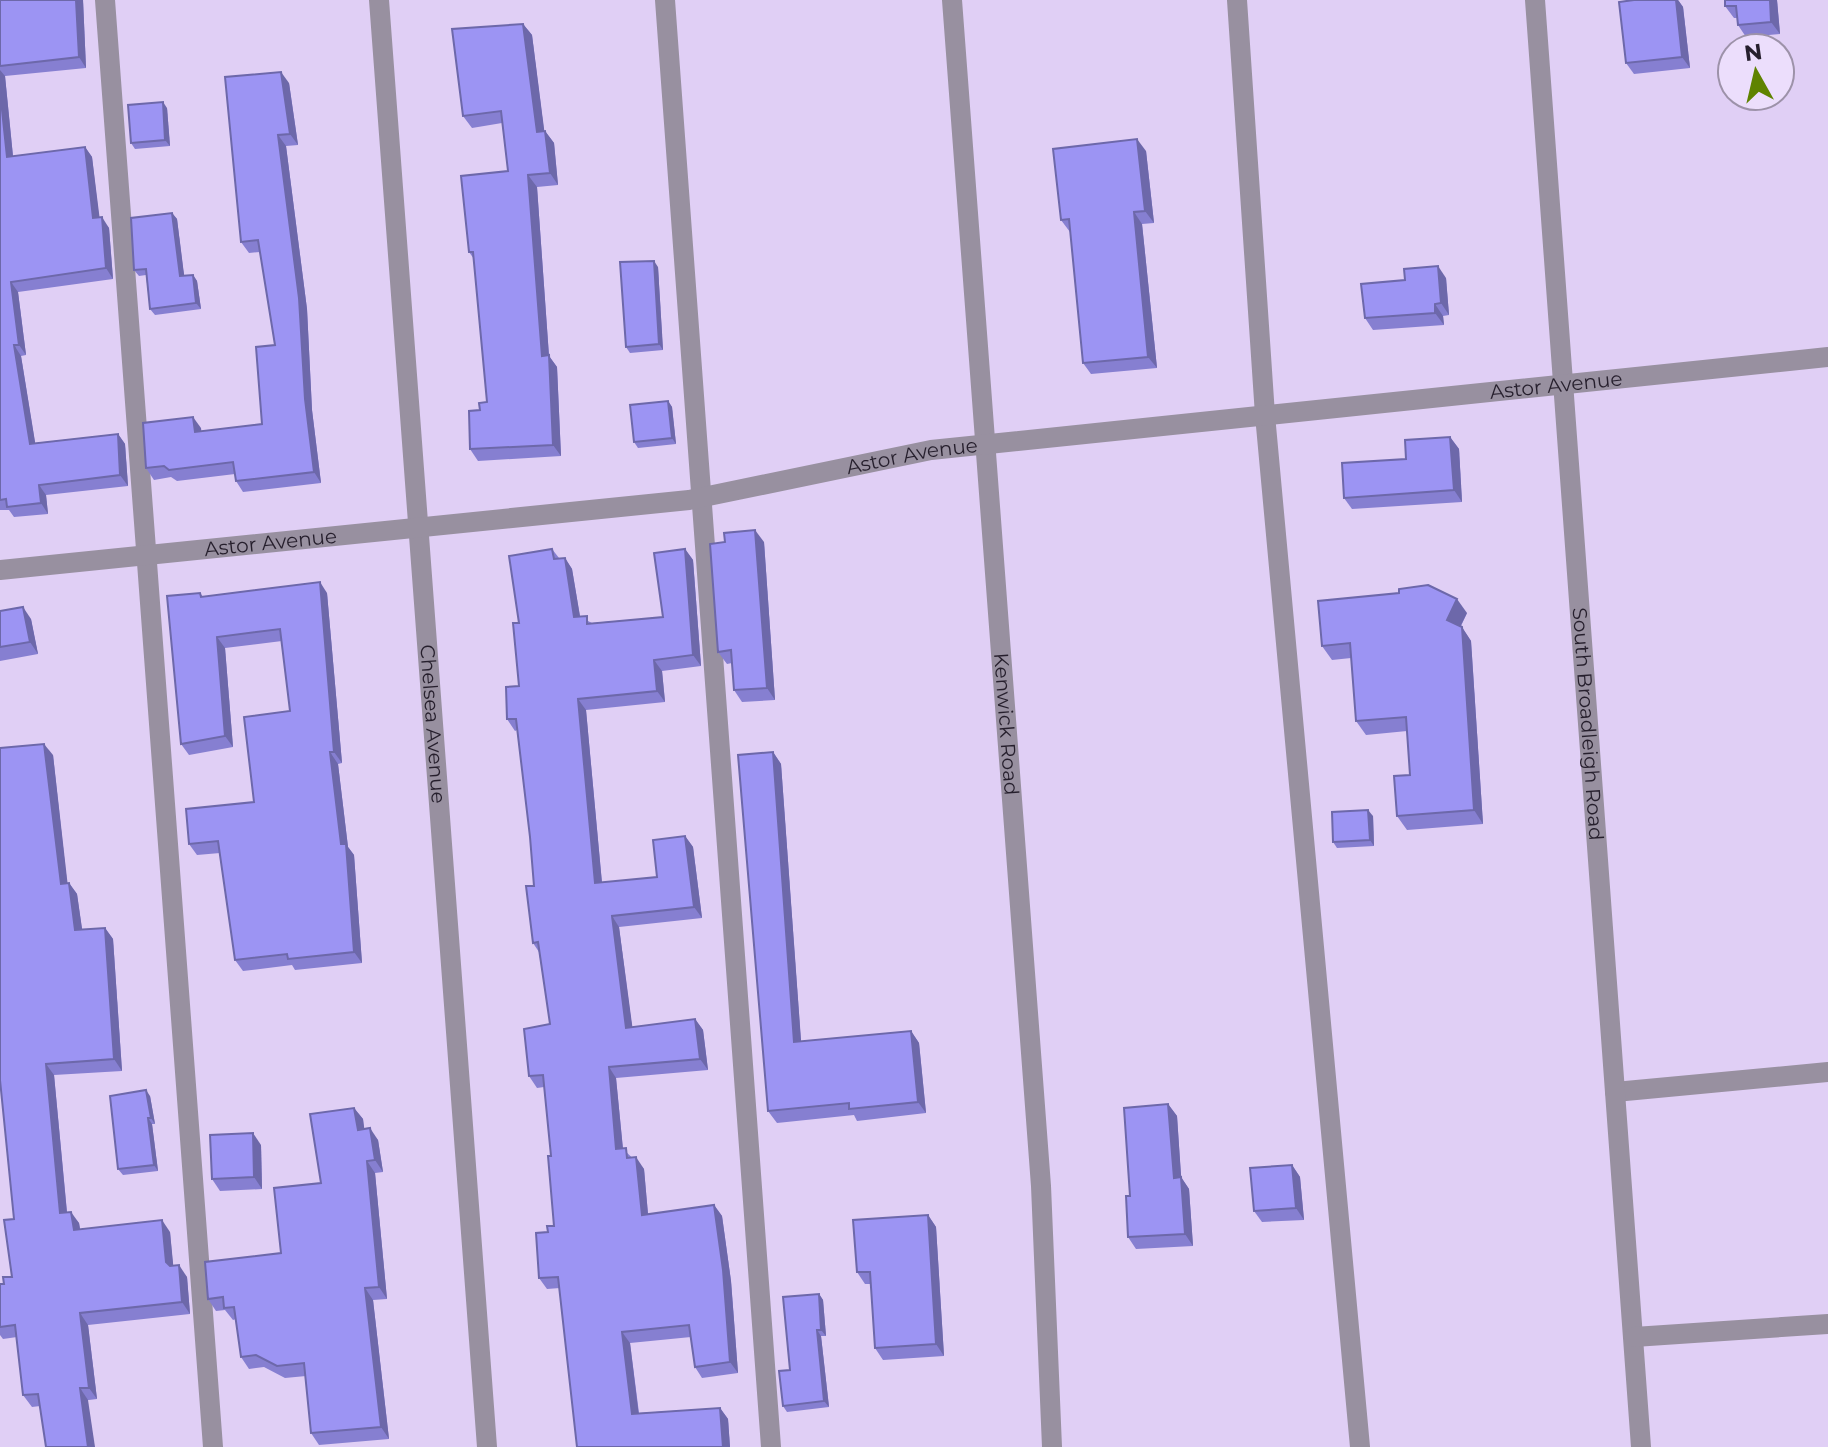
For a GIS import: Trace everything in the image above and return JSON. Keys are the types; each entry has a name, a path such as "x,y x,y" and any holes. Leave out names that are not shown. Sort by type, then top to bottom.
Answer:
{"street":[{"path":"105,0 213,1447"},
{"name":"Chelsea Avenue","path":"379,0 487,1447"},
{"path":"665,0 771,1447"},
{"name":"Kenwick Road","path":"952,0 1041,1186 1052,1447"},
{"path":"1237,0 1265,415 1360,1447"},
{"name":"South Broadleigh Road","path":"1535,0 1641,1447"},
{"name":"Astor Avenue","path":"0,570 146,558 700,497 931,450 1828,357"},
{"path":"1615,1092 1828,1072"},
{"path":"1634,1337 1828,1324"}],"building":[{"path":"0,0 76,0 79,57 0,66"},
{"path":"1676,0 1682,57 1626,63 1619,2"},
{"path":"1725,0 1770,0 1771,22 1738,25 1736,6 1725,6"},
{"path":"523,24 537,132 545,131 550,173 528,175 542,356 549,355 553,445 470,449 469,411 480,410 479,403 487,402 473,252 469,252 461,176 508,171 501,111 463,116 452,29"},
{"path":"281,72 290,134 278,135 299,298 305,399 314,472 236,481 233,462 169,470 164,466 146,468 143,423 193,417 195,432 262,424 256,347 275,345 258,240 241,242 225,77"},
{"path":"0,91 7,157 85,147 93,218 102,217 106,268 11,282 19,345 14,345 30,444 118,434 120,475 39,485 41,503 7,507 6,499 0,500"},
{"path":"163,102 165,140 131,143 128,105"},
{"path":"1137,139 1145,211 1134,212 1148,357 1083,363 1069,219 1061,220 1053,149"},
{"path":"172,213 180,276 193,275 196,303 150,309 146,269 134,270 131,218"},
{"path":"654,261 659,344 626,347 620,262"},
{"path":"1438,266 1441,303 1435,304 1435,313 1365,318 1361,284 1405,280 1404,269"},
{"path":"668,401 672,438 634,442 630,405"},
{"path":"1450,437 1454,490 1344,498 1342,463 1406,459 1405,440"},
{"path":"755,530 767,688 734,690 731,650 718,652 710,544 725,542 724,533"},
{"path":"552,549 554,559 565,558 574,617 587,616 587,624 663,617 654,553 685,549 693,655 654,660 657,691 578,699 595,883 657,877 653,840 685,836 694,907 612,916 626,1028 695,1019 700,1059 609,1067 616,1149 626,1148 627,1158 636,1157 642,1215 714,1205 730,1362 695,1367 689,1325 622,1332 632,1414 720,1408 723,1447 577,1447 558,1277 539,1278 536,1233 548,1232 547,1226 554,1226 548,1156 551,1156 543,1075 529,1076 524,1029 550,1024 538,942 533,943 526,886 534,886 530,837 516,719 507,719 506,687 519,686 513,623 519,623 509,556"},
{"path":"320,582 334,752 330,752 341,844 346,844 354,952 288,959 287,954 235,960 218,841 189,844 186,809 254,802 244,717 290,711 280,629 217,637 225,736 181,744 167,596 200,593 201,597"},
{"path":"1428,585 1457,599 1447,620 1462,627 1474,810 1397,816 1394,776 1410,775 1406,717 1356,721 1350,643 1322,646 1318,601 1399,593 1399,589"},
{"path":"23,607 30,642 0,647 0,611"},
{"path":"44,744 61,884 69,883 75,930 105,928 114,1059 46,1064 60,1213 71,1212 74,1230 162,1220 166,1262 170,1266 179,1265 182,1302 80,1313 89,1388 80,1388 88,1447 46,1447 38,1394 23,1395 15,1325 0,1327 0,1284 4,1284 3,1277 12,1277 4,1220 14,1219 0,1080 0,748"},
{"path":"773,752 794,1042 911,1031 918,1102 849,1109 849,1103 768,1111 738,755"},
{"path":"1368,810 1370,840 1333,842 1332,812"},
{"path":"146,1090 154,1165 118,1169 110,1096"},
{"path":"1168,1104 1174,1178 1181,1177 1185,1234 1128,1237 1126,1196 1130,1196 1124,1108"},
{"path":"354,1108 358,1130 370,1128 375,1160 367,1161 379,1287 365,1288 381,1427 311,1433 304,1363 277,1366 256,1355 241,1357 234,1307 224,1308 223,1297 208,1299 205,1262 281,1253 274,1188 321,1183 310,1114"},
{"path":"253,1133 254,1177 212,1179 210,1135"},
{"path":"1292,1165 1296,1208 1254,1211 1250,1168"},
{"path":"928,1215 936,1344 875,1348 870,1272 857,1272 853,1220"},
{"path":"819,1294 821,1330 817,1330 824,1401 783,1406 779,1371 790,1370 783,1297"}]}
